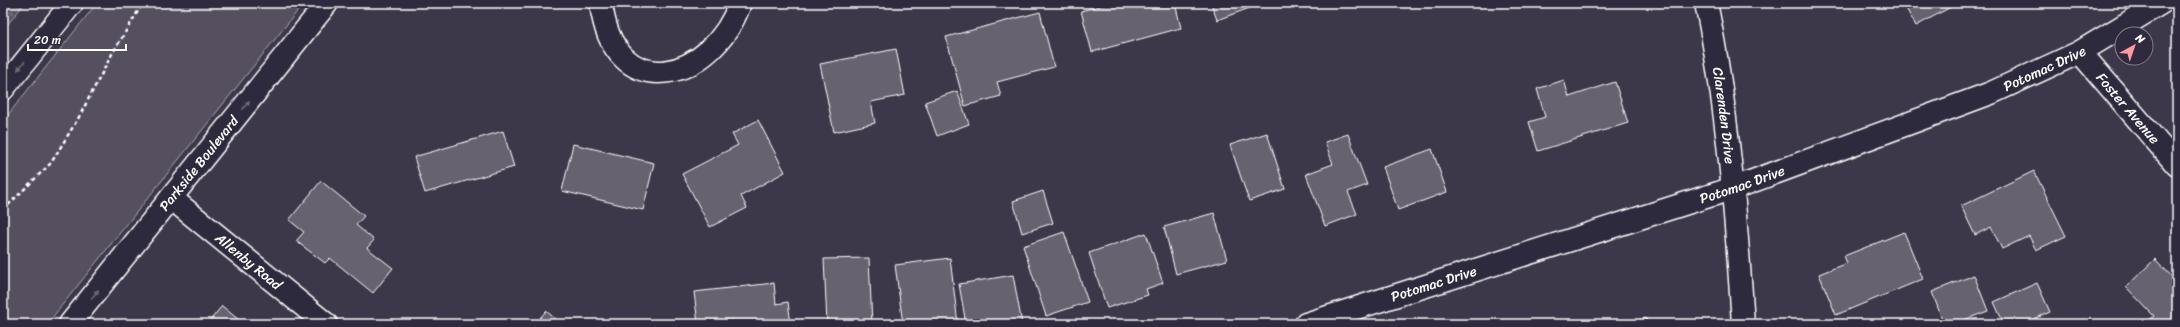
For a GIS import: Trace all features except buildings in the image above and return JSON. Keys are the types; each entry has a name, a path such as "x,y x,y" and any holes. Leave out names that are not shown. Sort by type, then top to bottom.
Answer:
{"street":[{"path":"3,89 72,3"},
{"name":"Parkside Boulevard","path":"70,324 327,3"},
{"path":"602,3 604,22 624,58 637,68 650,72 665,72 682,68 710,49 723,36 734,20 740,3"},
{"name":"Clarenden Drive","path":"1706,3 1716,48 1734,188 1743,324"},
{"name":"Potomac Drive","path":"1306,324 1734,188 1991,93 2080,52 2161,3"},
{"name":"Foster Avenue","path":"2080,52 2177,165"},
{"name":"Allenby Road","path":"171,198 326,324"}],"path":[{"path":"3,210 50,163 79,117 112,54 144,3"}],"green space":[{"path":"3,3 25,3 3,30"},
{"path":"97,3 304,3 47,324 3,324 3,121"}]}
